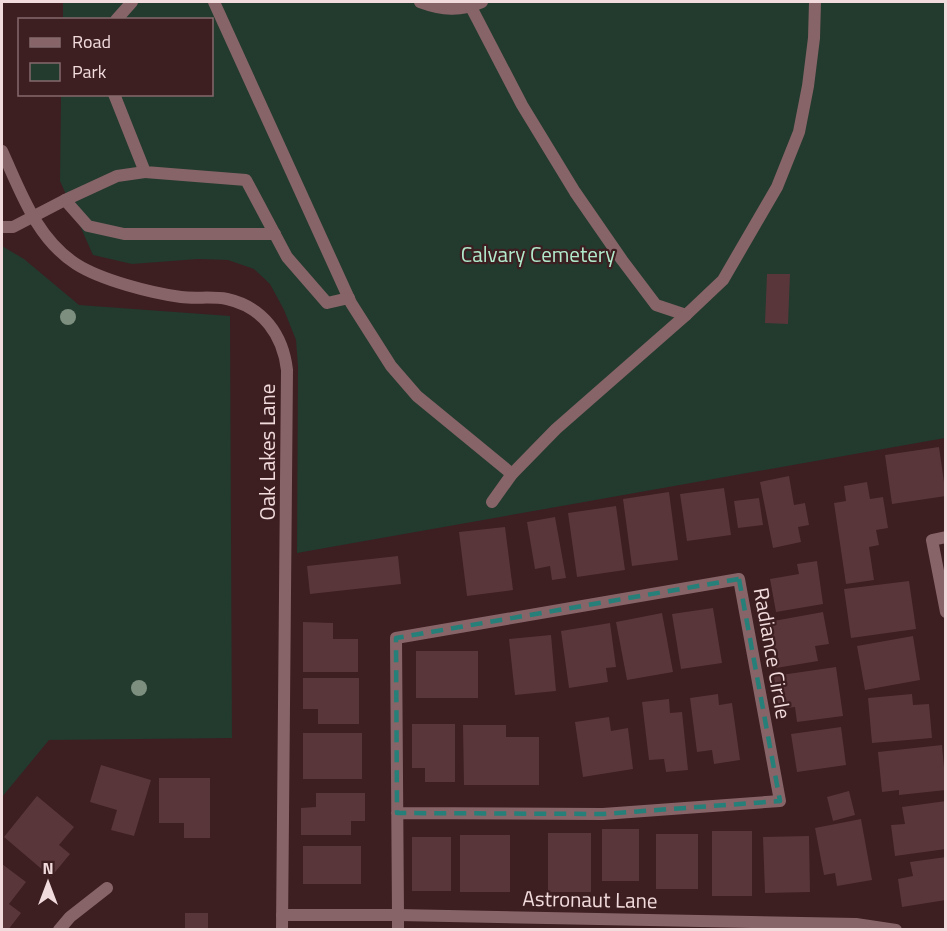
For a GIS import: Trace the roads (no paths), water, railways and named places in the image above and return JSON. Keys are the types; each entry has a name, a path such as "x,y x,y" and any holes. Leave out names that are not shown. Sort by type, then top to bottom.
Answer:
{"street":[{"path":"116,18 132,2"},
{"path":"214,2 349,298 391,366 417,396 512,474"},
{"path":"420,2 438,8 457,10 476,4 522,105 575,192 622,260 657,304 686,315"},
{"path":"492,502 512,474 556,429 723,280 777,187 799,132 814,38 815,2"},
{"path":"115,96 145,172"},
{"name":"Oak Lakes Lane","path":"2,151 33,217 58,251 77,265 148,291 183,297 225,299 244,304 260,314 272,326 282,344 287,370 282,930"},
{"path":"2,227 13,227 117,176 145,172 246,180 287,257 327,303 349,298"},
{"path":"65,200 88,226 124,234 276,234"},
{"path":"945,537 932,540 945,612"},
{"name":"Radiance Circle","path":"397,813 603,814 780,801 740,579 396,638 397,813 398,930"},
{"path":"59,930 70,917 107,888"},
{"name":"Astronaut Lane","path":"282,915 398,915 588,924 810,926 856,924 896,930"}],"park label":[{"name":"Calvary Cemetery","path":"538,254"}]}
